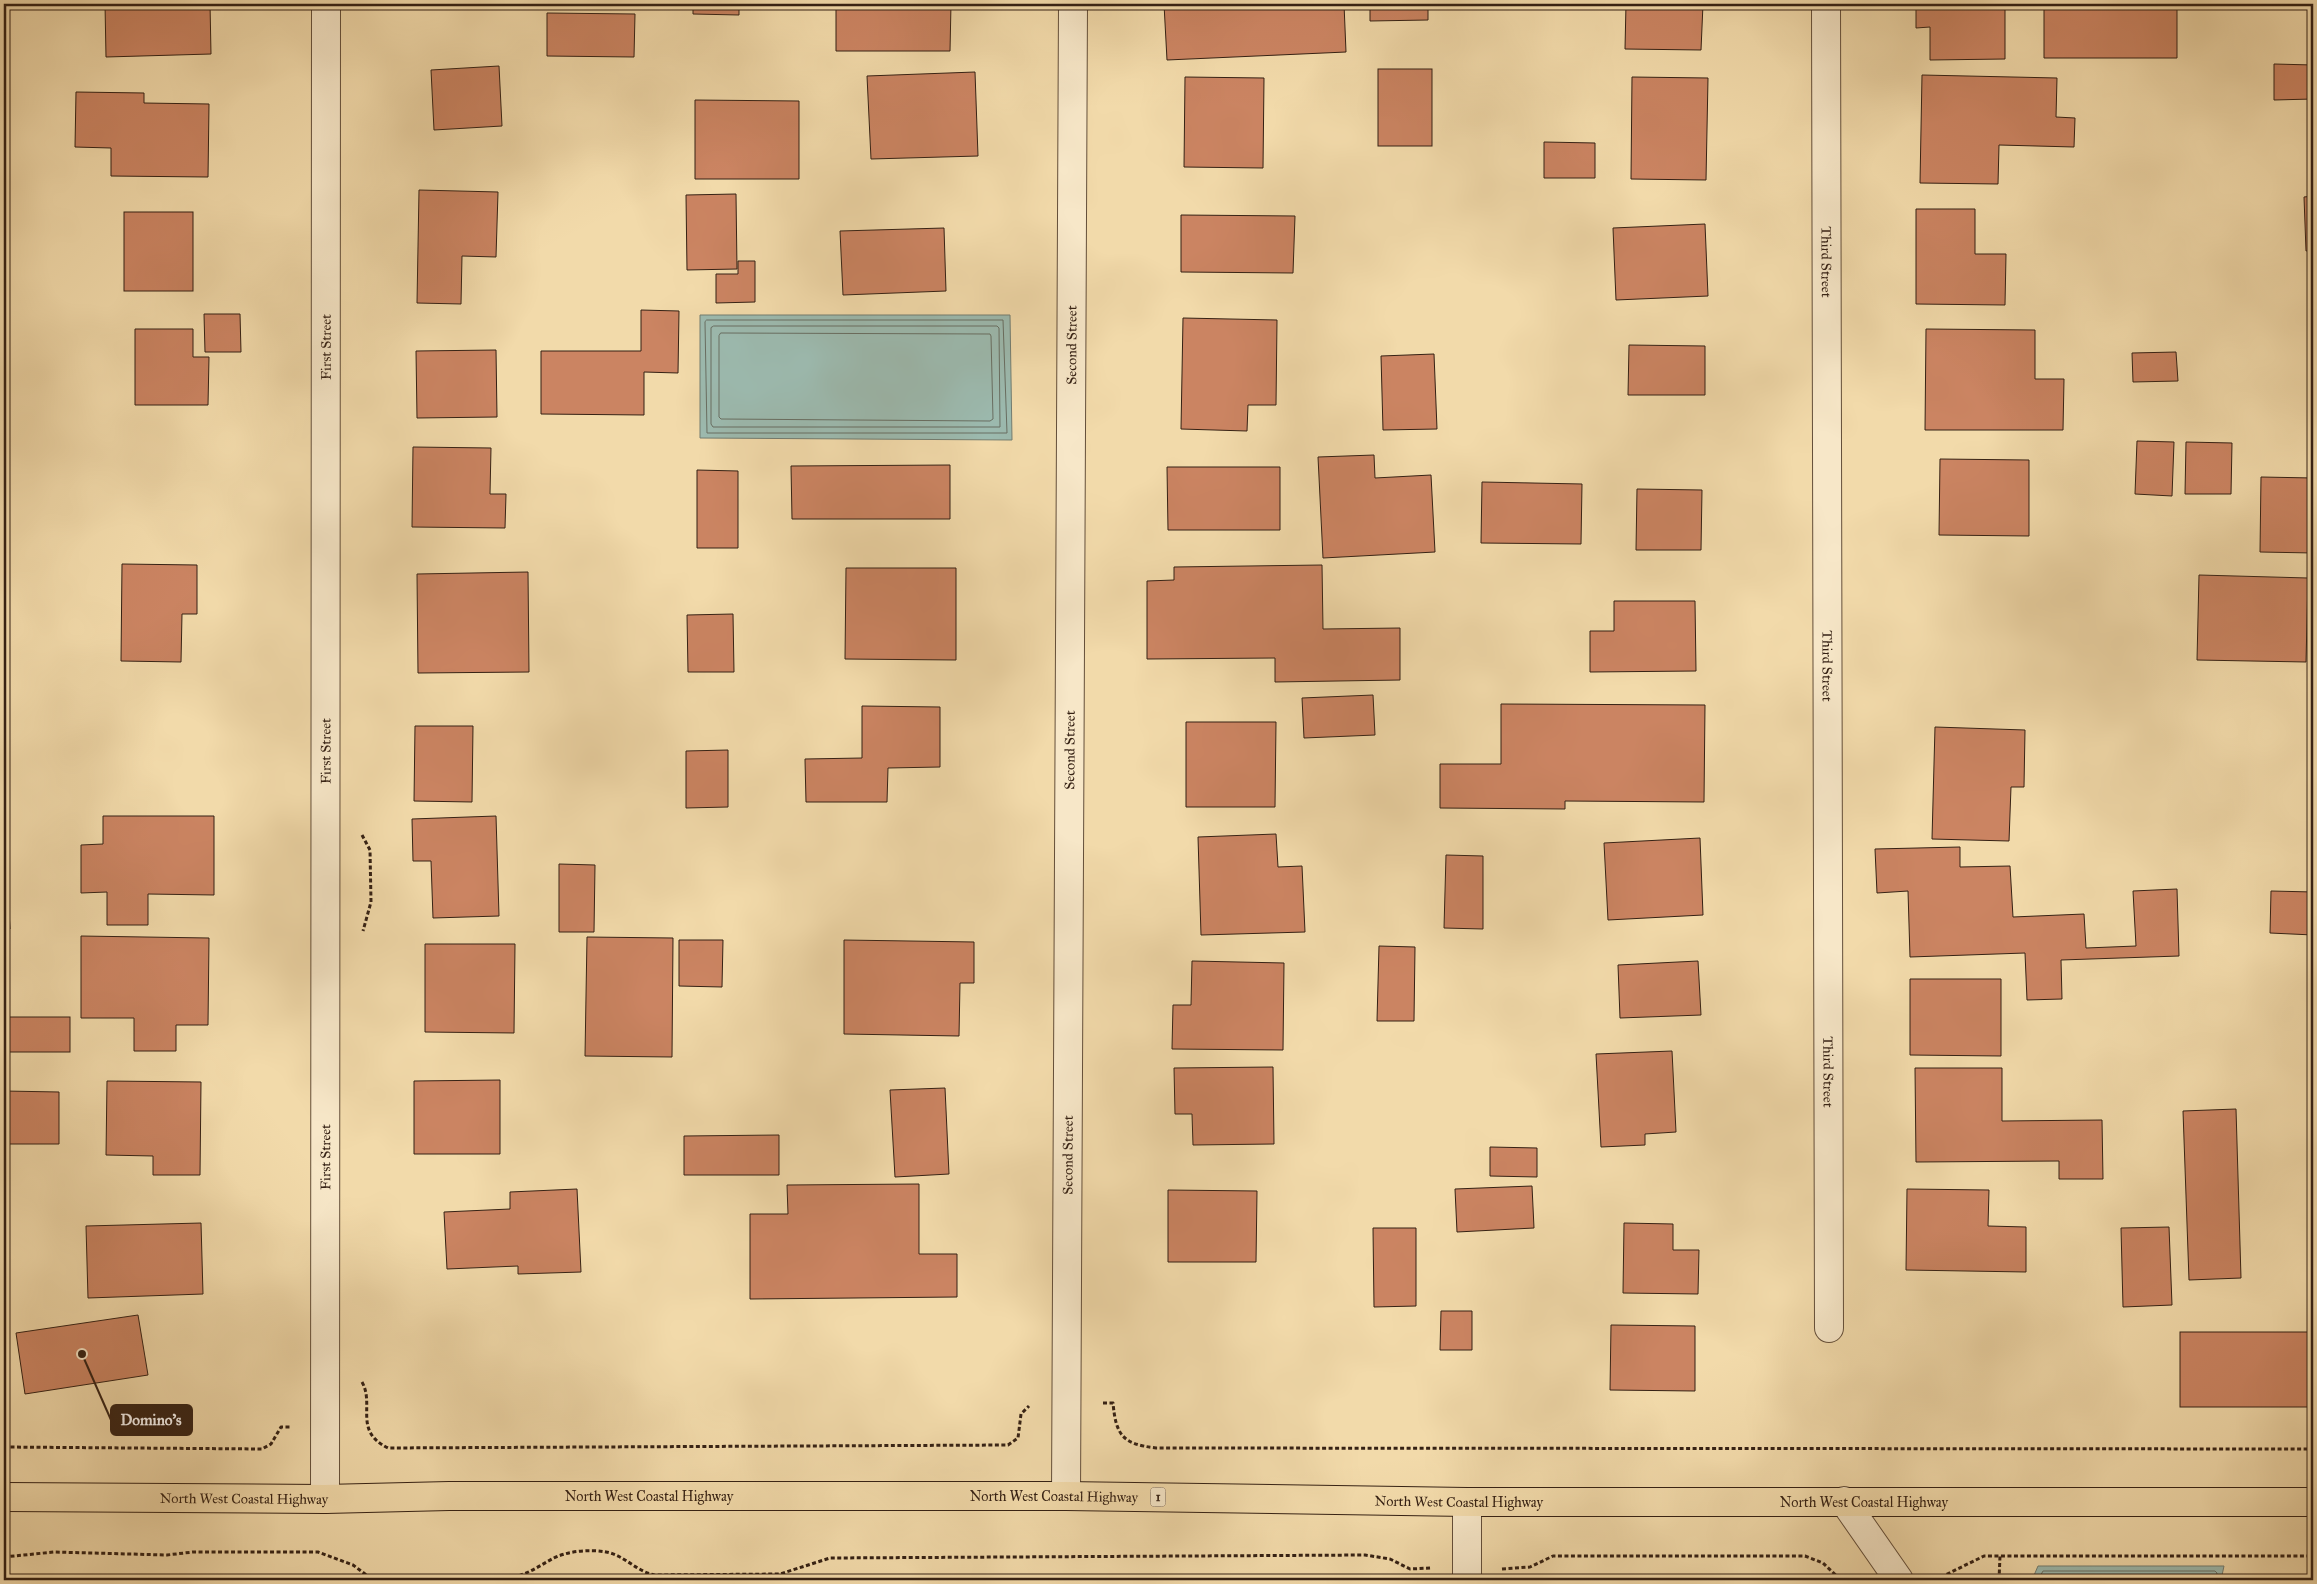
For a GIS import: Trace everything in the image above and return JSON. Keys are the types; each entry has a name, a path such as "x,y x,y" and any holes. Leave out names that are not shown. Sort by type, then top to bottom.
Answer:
{"highway":[{"name":"North West Coastal Highway","path":"4,1497 325,1499 449,1496 1066,1496 1467,1502 2313,1502"}],"street":[{"name":"First Street","path":"325,1499 326,4"},
{"name":"Second Street","path":"1066,1496 1073,4"},
{"name":"Third Street","path":"1826,4 1829,1328"},
{"path":"1844,1501 1899,1580"},
{"path":"1467,1502 1467,1580"}],"path":[{"path":"1113,1403 1115,1424 1123,1437 1137,1446 1156,1448 2313,1449"},
{"path":"366,1424 380,1444 388,1448 1008,1445 1018,1438 1021,1414 1030,1405"},
{"path":"4,1447 262,1448 271,1444 281,1427"},
{"path":"4,1557 54,1552 167,1554 193,1552 318,1552 353,1565 374,1580"},
{"path":"487,1580 518,1576 539,1568 554,1558 575,1552 606,1552 622,1559 641,1572 654,1575 780,1574 830,1558 1365,1555 1390,1559 1410,1569 1426,1568"},
{"path":"1511,1569 1530,1566 1554,1556 1805,1556 1823,1563 1841,1580"},
{"path":"1936,1580 1984,1556 2313,1556"},
{"path":"2000,1556 2000,1580"}],"water":[{"path":"700,315 1010,315 1012,440 700,438"},
{"path":"2038,1566 2224,1566 2221,1580 2032,1580"}],"building":[{"path":"105,4 210,4 211,54 106,57"},
{"path":"418,4 527,4 527,5"},
{"path":"693,4 739,4 739,15 693,14"},
{"path":"836,4 951,4 950,51 836,51"},
{"path":"1164,4 1344,4 1346,52 1167,60"},
{"path":"1370,4 1428,4 1428,20 1370,21"},
{"path":"1626,4 1703,4 1701,50 1625,49"},
{"path":"1916,4 2005,4 2005,59 1930,60 1930,27 1916,28"},
{"path":"2177,4 2177,58 2044,58 2044,5"},
{"path":"547,13 635,14 634,57 547,56"},
{"path":"2274,64 2313,65 2313,99 2274,100"},
{"path":"499,66 502,126 434,130 431,70"},
{"path":"1378,69 1432,69 1432,146 1378,146"},
{"path":"975,72 978,156 871,159 867,76"},
{"path":"1922,75 2057,78 2056,117 2075,118 2074,147 1999,145 1998,184 1920,183"},
{"path":"1185,77 1264,78 1263,168 1184,167"},
{"path":"1632,77 1708,78 1706,180 1631,179"},
{"path":"76,92 144,93 144,103 209,104 208,177 111,176 111,148 75,147"},
{"path":"695,100 799,101 799,179 695,179"},
{"path":"1544,142 1595,143 1595,178 1544,178"},
{"path":"419,190 498,192 496,257 462,256 461,304 417,303"},
{"path":"736,194 737,269 687,270 686,195"},
{"path":"2313,196 2313,250 2306,251 2304,197"},
{"path":"1916,209 1975,209 1975,254 2006,254 2005,305 1916,304"},
{"path":"124,212 193,212 193,291 124,291"},
{"path":"1181,215 1295,216 1293,273 1181,272"},
{"path":"1705,224 1708,296 1616,300 1613,228"},
{"path":"944,228 946,291 843,295 840,231"},
{"path":"738,261 755,261 755,302 716,303 716,274 738,274"},
{"path":"641,310 679,311 678,373 644,372 644,415 541,414 541,351 641,351"},
{"path":"204,314 240,314 241,352 205,352"},
{"path":"1183,318 1277,320 1276,405 1248,405 1247,431 1181,429"},
{"path":"135,329 193,329 193,357 209,357 208,405 135,405"},
{"path":"1926,329 2035,330 2035,379 2064,379 2063,430 1925,430"},
{"path":"1629,345 1705,346 1705,395 1628,395"},
{"path":"496,350 497,417 417,418 416,351"},
{"path":"2176,352 2178,381 2133,382 2132,353"},
{"path":"1434,354 1437,429 1383,430 1381,356"},
{"path":"2137,441 2174,442 2172,496 2135,494"},
{"path":"2186,442 2232,443 2231,494 2185,494"},
{"path":"413,447 491,448 490,494 506,494 505,528 412,527"},
{"path":"1374,455 1375,478 1431,475 1435,552 1323,558 1318,457"},
{"path":"1940,459 2029,460 2029,536 1939,535"},
{"path":"950,465 950,519 792,519 791,466"},
{"path":"1167,467 1280,467 1280,530 1168,530"},
{"path":"697,470 738,471 738,548 697,548"},
{"path":"2261,477 2313,478 2313,553 2260,552"},
{"path":"1482,482 1582,484 1581,544 1481,543"},
{"path":"1637,489 1702,490 1701,550 1636,550"},
{"path":"122,564 197,565 197,614 182,614 181,662 121,661"},
{"path":"1322,565 1323,629 1400,628 1400,680 1275,682 1275,658 1147,659 1147,581 1174,580 1174,567"},
{"path":"846,568 956,568 956,660 845,659"},
{"path":"528,572 529,672 418,673 417,574"},
{"path":"2199,575 2308,578 2306,662 2197,660"},
{"path":"1614,601 1695,601 1696,671 1590,672 1590,631 1614,631"},
{"path":"733,614 734,672 688,672 687,615"},
{"path":"1373,695 1375,735 1304,738 1302,698"},
{"path":"1501,704 1705,705 1704,802 1565,801 1565,809 1440,808 1440,764 1501,764"},
{"path":"862,706 940,707 940,767 888,768 887,802 806,802 805,759 862,758"},
{"path":"1186,722 1276,722 1275,807 1186,807"},
{"path":"415,726 473,726 472,802 414,801"},
{"path":"1935,727 2025,730 2024,787 2011,787 2009,841 1932,839"},
{"path":"728,750 728,807 686,808 686,751"},
{"path":"103,816 214,816 214,895 148,894 148,925 107,925 107,892 81,893 81,845 103,844"},
{"path":"496,816 499,916 433,918 431,861 413,861 412,819"},
{"path":"1276,834 1278,867 1302,866 1305,932 1201,935 1198,837"},
{"path":"1700,838 1703,915 1608,920 1604,843"},
{"path":"1960,847 1960,867 2010,866 2013,917 2084,914 2086,948 2136,946 2133,891 2177,889 2179,956 2061,960 2062,999 2027,1000 2025,953 1910,957 1908,891 1877,893 1875,849"},
{"path":"1446,855 1483,856 1483,929 1444,928"},
{"path":"559,864 595,865 594,932 559,932"},
{"path":"2271,891 2313,892 2313,935 2270,933"},
{"path":"4,893 8,893 10,929 4,929"},
{"path":"81,936 209,938 208,1025 176,1025 176,1051 134,1051 134,1018 81,1018"},
{"path":"587,937 673,938 672,1057 585,1056"},
{"path":"679,940 723,940 722,987 679,986"},
{"path":"844,940 974,942 974,983 960,983 959,1036 844,1034"},
{"path":"425,944 515,944 514,1033 425,1032"},
{"path":"1379,946 1415,947 1414,1021 1377,1021"},
{"path":"1192,961 1284,963 1283,1050 1172,1049 1173,1005 1191,1005"},
{"path":"1698,961 1701,1015 1620,1018 1618,965"},
{"path":"1910,979 2001,979 2001,1056 1910,1055"},
{"path":"4,1017 70,1017 70,1052 4,1052"},
{"path":"1672,1051 1676,1132 1645,1134 1645,1145 1601,1147 1596,1054"},
{"path":"1273,1067 1274,1144 1193,1145 1192,1114 1175,1114 1174,1068"},
{"path":"1915,1068 2002,1068 2002,1121 2102,1120 2103,1179 2059,1179 2059,1161 1916,1162"},
{"path":"500,1080 500,1154 414,1154 414,1081"},
{"path":"107,1081 201,1082 200,1175 153,1175 153,1156 106,1155"},
{"path":"945,1088 949,1174 895,1177 890,1090"},
{"path":"4,1091 59,1092 59,1144 4,1144"},
{"path":"2236,1109 2241,1278 2189,1280 2183,1111"},
{"path":"779,1135 779,1175 684,1175 684,1136"},
{"path":"1490,1147 1537,1148 1537,1177 1490,1176"},
{"path":"919,1184 919,1254 957,1254 957,1297 750,1299 750,1214 788,1214 787,1185"},
{"path":"1532,1186 1534,1228 1457,1232 1455,1189"},
{"path":"577,1189 581,1272 518,1274 518,1266 447,1269 444,1212 510,1209 510,1192"},
{"path":"1907,1189 1989,1190 1988,1226 2026,1227 2026,1272 1906,1270"},
{"path":"1168,1190 1257,1191 1256,1262 1168,1262"},
{"path":"201,1223 203,1294 88,1298 86,1226"},
{"path":"1624,1223 1673,1224 1673,1250 1699,1250 1698,1294 1623,1293"},
{"path":"2169,1227 2172,1305 2123,1307 2121,1228"},
{"path":"1373,1228 1416,1228 1416,1306 1374,1307"},
{"path":"1441,1311 1472,1311 1472,1350 1440,1350"},
{"path":"138,1315 148,1375 25,1394 16,1333"},
{"path":"1611,1325 1695,1326 1695,1391 1610,1390"},
{"path":"2180,1332 2313,1332 2313,1407 2180,1407"}],"place":[{"name":"Domino's","path":"82,1354"}]}
